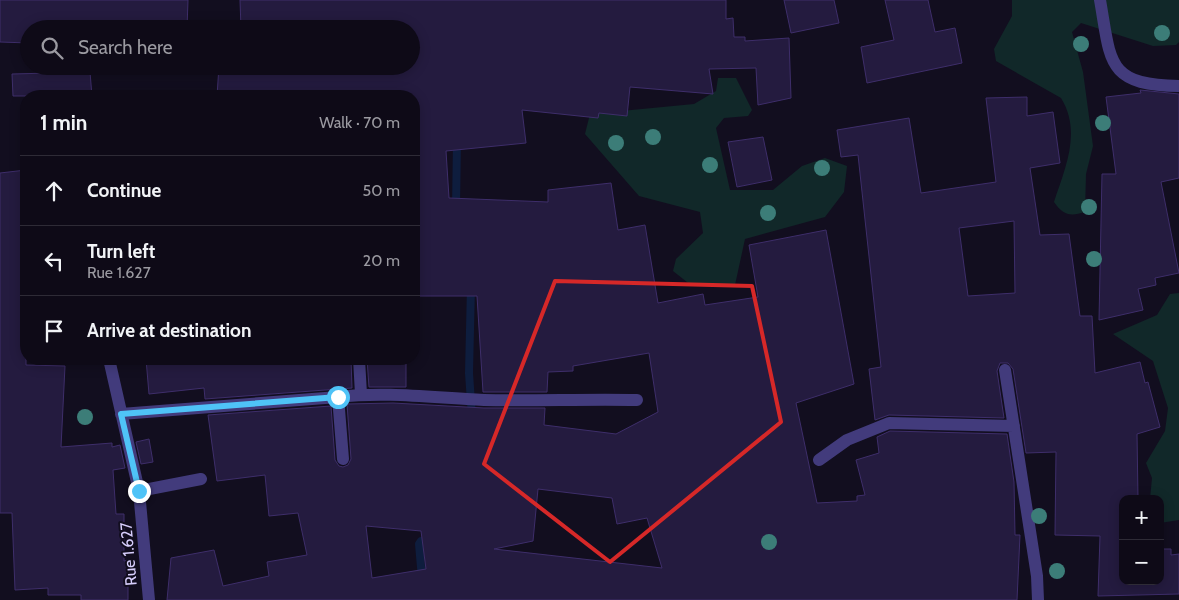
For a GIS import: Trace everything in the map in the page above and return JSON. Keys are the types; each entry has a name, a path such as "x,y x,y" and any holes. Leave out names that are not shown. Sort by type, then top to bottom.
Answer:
{"street":[{"path":"1100,0 1108,49 1114,66 1130,80 1179,86"},
{"name":"Rue 1.627","path":"110,365 139,491 148,600"},
{"path":"359,365 361,394"},
{"path":"1005,370 1037,576 1038,600"},
{"path":"121,414 361,394 423,395 485,400 638,400"},
{"path":"338,397 343,459"},
{"path":"819,460 847,440 889,423 1014,426"},
{"path":"139,491 201,479"}],"highlighted area":[{"path":"555,281 752,286 781,422 610,562 484,464"}],"green space":[{"path":"1012,0 1179,0 1179,42 1176,45 1153,46 1081,23 1072,32 1083,72 1093,146 1086,174 1085,212 1067,214 1054,202 1067,163 1071,137 1067,111 1061,98 996,61 994,49 1012,16"},
{"path":"718,78 736,78 752,110 748,116 724,118 716,128 730,190 773,190 802,166 825,158 847,166 844,192 825,217 745,239 735,285 692,286 673,271 676,259 703,233 700,212 639,196 585,134 590,114 694,104 716,91"},
{"path":"1179,293 1179,520 1164,522 1164,495 1150,495 1152,478 1146,463 1165,431 1168,408 1153,361 1113,334 1157,315 1170,294"}],"building":[{"path":"0,0 188,0 187,20 20,20 20,43 0,42"},
{"path":"240,0 726,0 726,19 733,18 734,37 745,37 745,41 789,38 791,98 758,105 756,68 709,69 713,94 630,87 627,116 599,113 598,118 522,110 526,143 446,151 449,198 548,202 548,190 611,183 618,230 645,225 658,303 703,294 705,305 758,297 749,245 826,230 854,384 796,403 817,503 857,501 857,496 865,495 856,460 879,453 877,437 890,431 1007,434 1014,482 1015,535 1020,535 1017,600 167,600 171,558 214,550 223,586 269,576 267,562 307,555 298,513 269,516 265,475 217,481 208,415 331,406 335,460 339,466 343,467 348,465 351,459 347,404 393,403 484,408 545,408 544,425 616,434 658,412 649,353 573,366 573,371 548,372 547,392 483,392 477,296 420,296 420,90 217,90 218,75 420,75 420,20 241,20","holes":["538,489 612,498 617,524 647,518 662,568 494,549 533,541","366,526 421,531 426,569 372,578"]},
{"path":"784,0 834,0 839,23 791,33"},
{"path":"885,0 928,0 935,32 955,28 962,63 867,83 861,47 894,40"},
{"path":"12,74 90,75 92,90 20,90 20,96 13,96"},
{"path":"1140,90 1179,94 1179,178 1161,182 1179,273 1155,278 1156,285 1138,289 1143,310 1099,320 1102,174 1116,174 1106,97 1141,93"},
{"path":"1027,97 1027,116 1053,112 1060,163 1030,168 1040,235 1069,234 1080,316 1092,316 1095,373 1140,362 1145,383 1148,382 1160,427 1137,434 1138,495 1119,495 1119,585 1164,585 1164,549 1171,549 1171,555 1179,554 1179,594 1098,596 1100,536 1055,535 1056,452 1026,453 1013,369 1008,363 1000,363 997,371 1004,418 889,415 875,420 869,369 881,367 858,155 841,157 837,130 909,118 921,193 996,182 986,98","holes":["1014,221 1015,293 968,296 959,228"]},
{"path":"763,137 772,180 737,187 728,142"},
{"path":"20,171 20,365 65,366 61,447 112,443 112,447 120,445 125,468 113,470 116,514 124,514 124,561 128,560 128,600 81,600 81,595 48,595 48,588 15,590 12,513 0,513 0,173"},
{"path":"147,365 351,365 352,388 205,399 204,388 149,394"},
{"path":"367,365 406,365 406,387 369,387"},
{"path":"149,439 153,462 141,464 136,442"}],"waterway":[{"path":"456,207 457,141"},
{"path":"471,286 469,373 472,417"},
{"path":"422,579 419,544 421,541 431,540"}],"route":[{"path":"139,491 121,414 338,397"}]}
